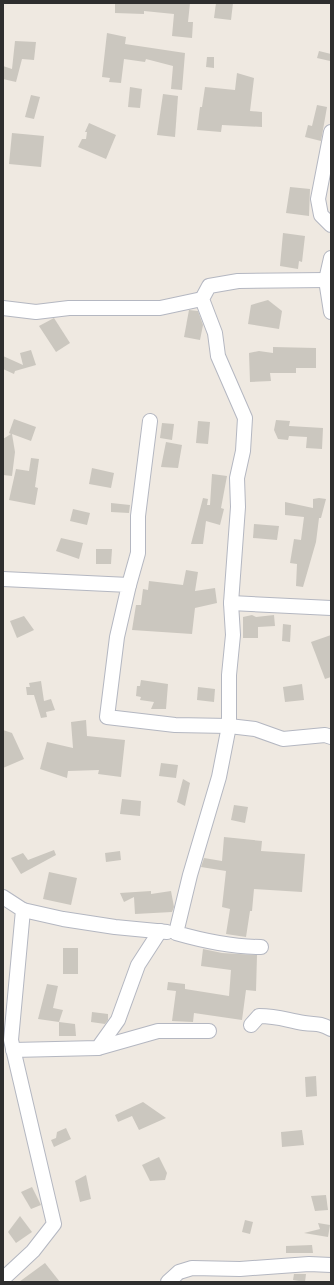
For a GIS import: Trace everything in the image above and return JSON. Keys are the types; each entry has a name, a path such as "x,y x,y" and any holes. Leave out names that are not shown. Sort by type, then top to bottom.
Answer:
{"street":[{"path":"331,132 318,199 321,215 331,225"},
{"path":"331,258 326,280 331,312"},
{"path":"176,933 190,875 219,777 229,726 229,675 233,635 231,603 238,507 237,478 243,451 244,418 218,356 215,333 202,299 209,286 238,281 326,280"},
{"path":"3,308 36,312 70,308 160,308 202,299"},
{"path":"150,421 138,516 138,552 117,637 107,717 175,726 229,726 255,729 283,739 325,735 331,737"},
{"path":"3,579 129,585"},
{"path":"231,603 331,608"},
{"path":"3,897 23,910 63,919 108,926 176,933 208,942 240,947 261,947"},
{"path":"3,1279 33,1252 54,1224 11,1040 23,910"},
{"path":"98,1048 118,1020 138,965 160,931"},
{"path":"251,1025 259,1016 276,1016 304,1023 319,1023 331,1029"},
{"path":"13,1050 98,1048 158,1031 209,1031"},
{"path":"168,1282 179,1272 192,1268 240,1269 309,1264 331,1264"}],"building":[{"path":"115,3 190,3 188,22 193,22 192,38 172,36 174,14 144,11 144,14 115,13"},
{"path":"216,3 233,3 231,20 214,18"},
{"path":"107,33 126,37 125,44 185,53 182,90 171,89 173,66 146,59 145,62 124,59 121,83 109,82 110,78 102,77"},
{"path":"15,41 36,42 34,60 22,59 16,82 3,79 3,66 12,69"},
{"path":"319,51 331,54 330,61 317,58"},
{"path":"207,57 214,57 214,68 206,67"},
{"path":"237,73 254,78 250,111 262,112 262,127 222,125 221,132 197,130 200,107 202,107 205,87 235,90"},
{"path":"130,87 142,89 140,108 128,107"},
{"path":"163,94 178,96 175,137 157,135"},
{"path":"31,95 40,97 34,119 25,117"},
{"path":"317,105 327,107 321,141 305,137 308,125 312,126"},
{"path":"89,123 116,135 106,159 78,147 82,139 86,139 87,132 85,132"},
{"path":"12,133 44,136 41,167 9,164"},
{"path":"290,187 310,189 309,216 286,213"},
{"path":"283,233 305,236 302,262 299,261 298,269 280,266"},
{"path":"268,300 282,311 279,329 248,324 251,305"},
{"path":"189,310 198,311 203,325 200,340 184,337"},
{"path":"54,318 70,343 56,352 39,326"},
{"path":"273,347 316,348 316,368 296,368 296,373 270,373 271,381 250,382 249,353 259,351 273,353"},
{"path":"31,350 36,365 15,371 14,374 3,369 3,356 23,365 20,353"},
{"path":"14,419 36,427 31,441 12,434 15,452 12,476 3,475 3,439 11,434 9,433"},
{"path":"276,420 290,421 289,426 323,428 322,449 306,448 307,437 289,436 288,440 278,439 274,430"},
{"path":"198,421 210,422 208,444 196,443"},
{"path":"162,423 174,424 172,440 160,438"},
{"path":"166,442 182,445 178,468 161,467"},
{"path":"31,458 39,459 35,487 38,488 35,505 9,500 16,469 29,471"},
{"path":"92,468 114,473 111,488 89,484"},
{"path":"212,474 227,476 221,508 224,509 220,525 206,521 203,544 191,544 203,498 208,499 207,505 210,505"},
{"path":"313,499 326,499 321,518 319,518 316,542 303,587 296,586 297,564 290,563 294,539 301,540 304,517 285,515 285,502 313,508"},
{"path":"111,503 130,505 129,513 111,512"},
{"path":"73,509 90,513 87,525 70,521"},
{"path":"254,524 279,526 277,540 253,538"},
{"path":"61,538 83,543 79,559 56,551"},
{"path":"96,549 112,549 111,564 96,564"},
{"path":"186,570 198,572 195,591 215,588 217,603 195,608 192,634 132,630 136,605 141,605 143,589 148,590 149,581 183,585"},
{"path":"252,615 256,617 274,615 275,626 258,627 258,638 243,638 243,617"},
{"path":"24,616 34,630 17,638 10,621"},
{"path":"283,624 291,625 290,642 282,641"},
{"path":"331,635 331,677 325,679 311,642"},
{"path":"141,680 168,684 166,709 151,709 154,702 140,700 141,697 136,696 137,686 140,686"},
{"path":"41,681 44,701 51,699 55,710 46,712 47,717 41,718 34,695 27,695 26,687 30,687 29,683"},
{"path":"302,684 304,700 285,702 283,687"},
{"path":"198,687 215,689 214,702 197,700"},
{"path":"86,720 87,736 125,740 121,777 98,774 99,770 68,771 67,778 40,769 47,742 73,748 71,722"},
{"path":"3,730 12,733 24,759 3,768"},
{"path":"161,763 178,765 176,778 159,776"},
{"path":"183,779 190,783 185,806 177,802"},
{"path":"122,799 141,801 140,816 120,814"},
{"path":"234,805 248,807 245,823 231,820"},
{"path":"224,837 262,841 261,851 305,854 302,892 254,889 252,911 250,911 246,937 226,934 230,909 222,907 226,871 201,867 204,858 222,861"},
{"path":"54,850 56,855 21,874 11,858 23,853 28,860"},
{"path":"120,851 121,860 106,862 105,853"},
{"path":"49,872 77,878 71,905 43,899"},
{"path":"151,891 151,894 171,891 174,907 172,912 135,914 134,897 124,902 120,893"},
{"path":"63,948 78,948 78,974 63,974"},
{"path":"203,949 222,953 257,955 256,991 246,990 242,1020 194,1013 193,1022 172,1021 176,991 167,990 168,982 185,984 185,989 229,996 231,970 201,966"},
{"path":"47,984 58,986 53,1008 63,1010 59,1022 38,1019"},
{"path":"92,1012 108,1014 108,1020 105,1024 91,1022"},
{"path":"59,1022 75,1024 76,1036 59,1036"},
{"path":"316,1076 317,1096 306,1097 305,1077"},
{"path":"143,1102 166,1118 139,1130 132,1116 118,1122 115,1115"},
{"path":"66,1128 71,1139 54,1147 51,1140 56,1138 57,1132"},
{"path":"302,1130 304,1145 282,1147 281,1132"},
{"path":"159,1157 167,1173 165,1180 150,1181 142,1165"},
{"path":"86,1175 91,1199 80,1202 75,1181"},
{"path":"32,1187 41,1205 31,1209 21,1192"},
{"path":"326,1195 328,1210 315,1211 311,1196"},
{"path":"20,1216 32,1232 16,1243 8,1232"},
{"path":"245,1220 253,1222 250,1234 242,1232"},
{"path":"318,1223 330,1225 328,1237 304,1233 320,1229"},
{"path":"312,1245 313,1253 286,1253 286,1246"},
{"path":"45,1263 60,1282 19,1282"},
{"path":"294,1274 306,1274 305,1282 293,1280"}]}
